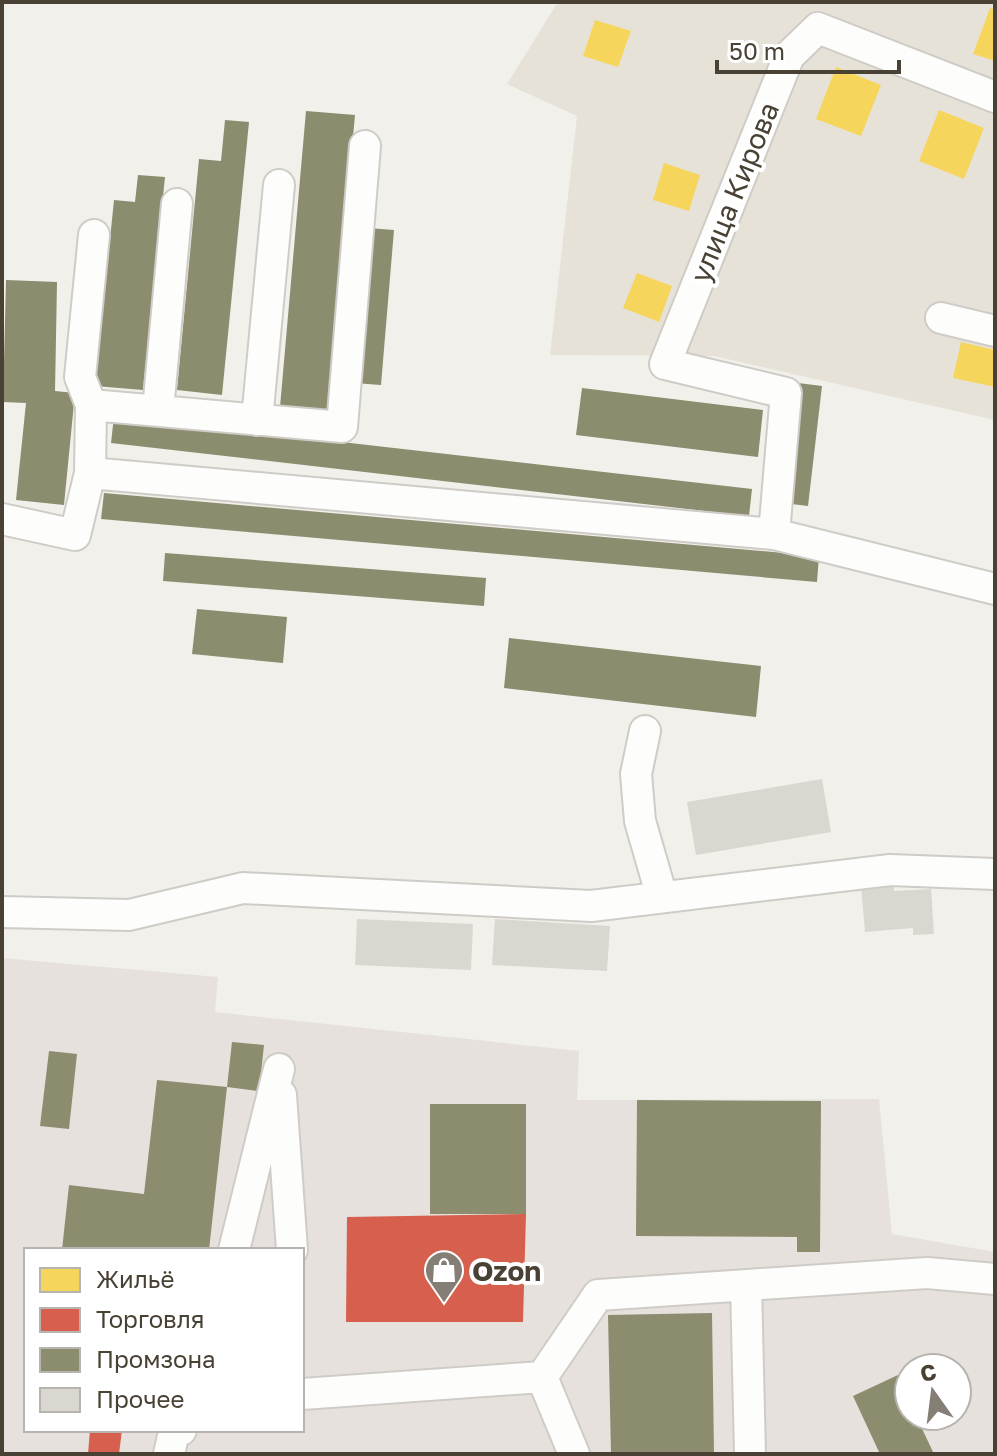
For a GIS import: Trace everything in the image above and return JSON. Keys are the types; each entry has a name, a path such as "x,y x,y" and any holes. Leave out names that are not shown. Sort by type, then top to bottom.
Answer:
{"street":[{"name":"улица Кирова","path":"774,534 786,393 665,364 789,56 820,15 995,97"},
{"path":"91,405 342,427 365,146"},
{"path":"257,420 279,185"},
{"path":"158,410 177,204"},
{"path":"2,519 75,535 90,473 91,405 80,377 94,235"},
{"path":"941,318 995,331"},
{"path":"90,473 774,534 995,589"},
{"path":"645,731 636,774 640,821 662,897"},
{"path":"2,912 129,915 243,888 591,906 890,870 995,874"},
{"path":"234,1248 279,1069 292,1248"},
{"path":"542,1377 598,1295 927,1273 995,1279"},
{"path":"746,1285 750,1454"},
{"path":"304,1393 542,1377"},
{"path":"542,1377 574,1454"}],"shaded area":[{"path":"558,2 995,2 995,420 714,356 550,355 577,116 507,84"},
{"path":"2,958 218,977 215,1012 579,1051 577,1100 879,1099 892,1234 995,1252 995,1454 2,1454"}],"building: Жильё":[{"path":"990,8 995,10 995,61 973,54"},
{"path":"595,20 631,31 618,67 583,56"},
{"path":"836,67 881,85 861,136 816,119"},
{"path":"939,110 984,128 964,179 919,161"},
{"path":"664,163 700,175 689,211 653,200"},
{"path":"637,273 672,286 659,322 623,308"},
{"path":"961,342 995,350 995,387 953,378"}],"building: Торговля":[{"path":"526,1214 523,1322 346,1322 347,1217"},
{"path":"90,1432 122,1432 119,1454 88,1454"}],"building: Промзона":[{"path":"306,111 355,115 328,411 280,407"},
{"path":"225,120 249,122 222,395 177,390 199,159 221,161"},
{"path":"138,175 165,177 143,390 95,386 114,200 135,202"},
{"path":"368,228 394,230 381,385 354,383"},
{"path":"6,280 57,282 55,391 75,393 64,505 16,500 26,403 3,402"},
{"path":"798,383 822,386 808,506 783,503"},
{"path":"582,388 763,410 758,457 576,435"},
{"path":"114,416 752,489 749,516 111,443"},
{"path":"104,493 819,556 817,582 101,519"},
{"path":"165,553 486,578 484,606 163,581"},
{"path":"197,609 287,617 283,663 192,654"},
{"path":"509,638 761,666 756,717 504,688"},
{"path":"232,1042 264,1045 259,1091 227,1087"},
{"path":"49,1051 77,1054 69,1129 40,1126"},
{"path":"157,1080 227,1087 209,1248 62,1248 69,1185 144,1194"},
{"path":"637,1100 821,1101 820,1252 797,1252 797,1237 636,1236"},
{"path":"430,1104 526,1104 526,1214 430,1214"},
{"path":"712,1313 714,1454 611,1454 608,1315"},
{"path":"893,1377 893,1432 924,1432 934,1454 880,1454 853,1396"}],"building: Прочее":[{"path":"822,779 831,832 696,855 687,802"},
{"path":"894,883 894,891 931,889 934,934 913,935 913,928 865,932 861,885"},
{"path":"357,919 473,924 471,970 355,965"},
{"path":"495,919 610,926 607,971 492,965"}],"place":[{"name":"Ozon","path":"444,1304"}]}
